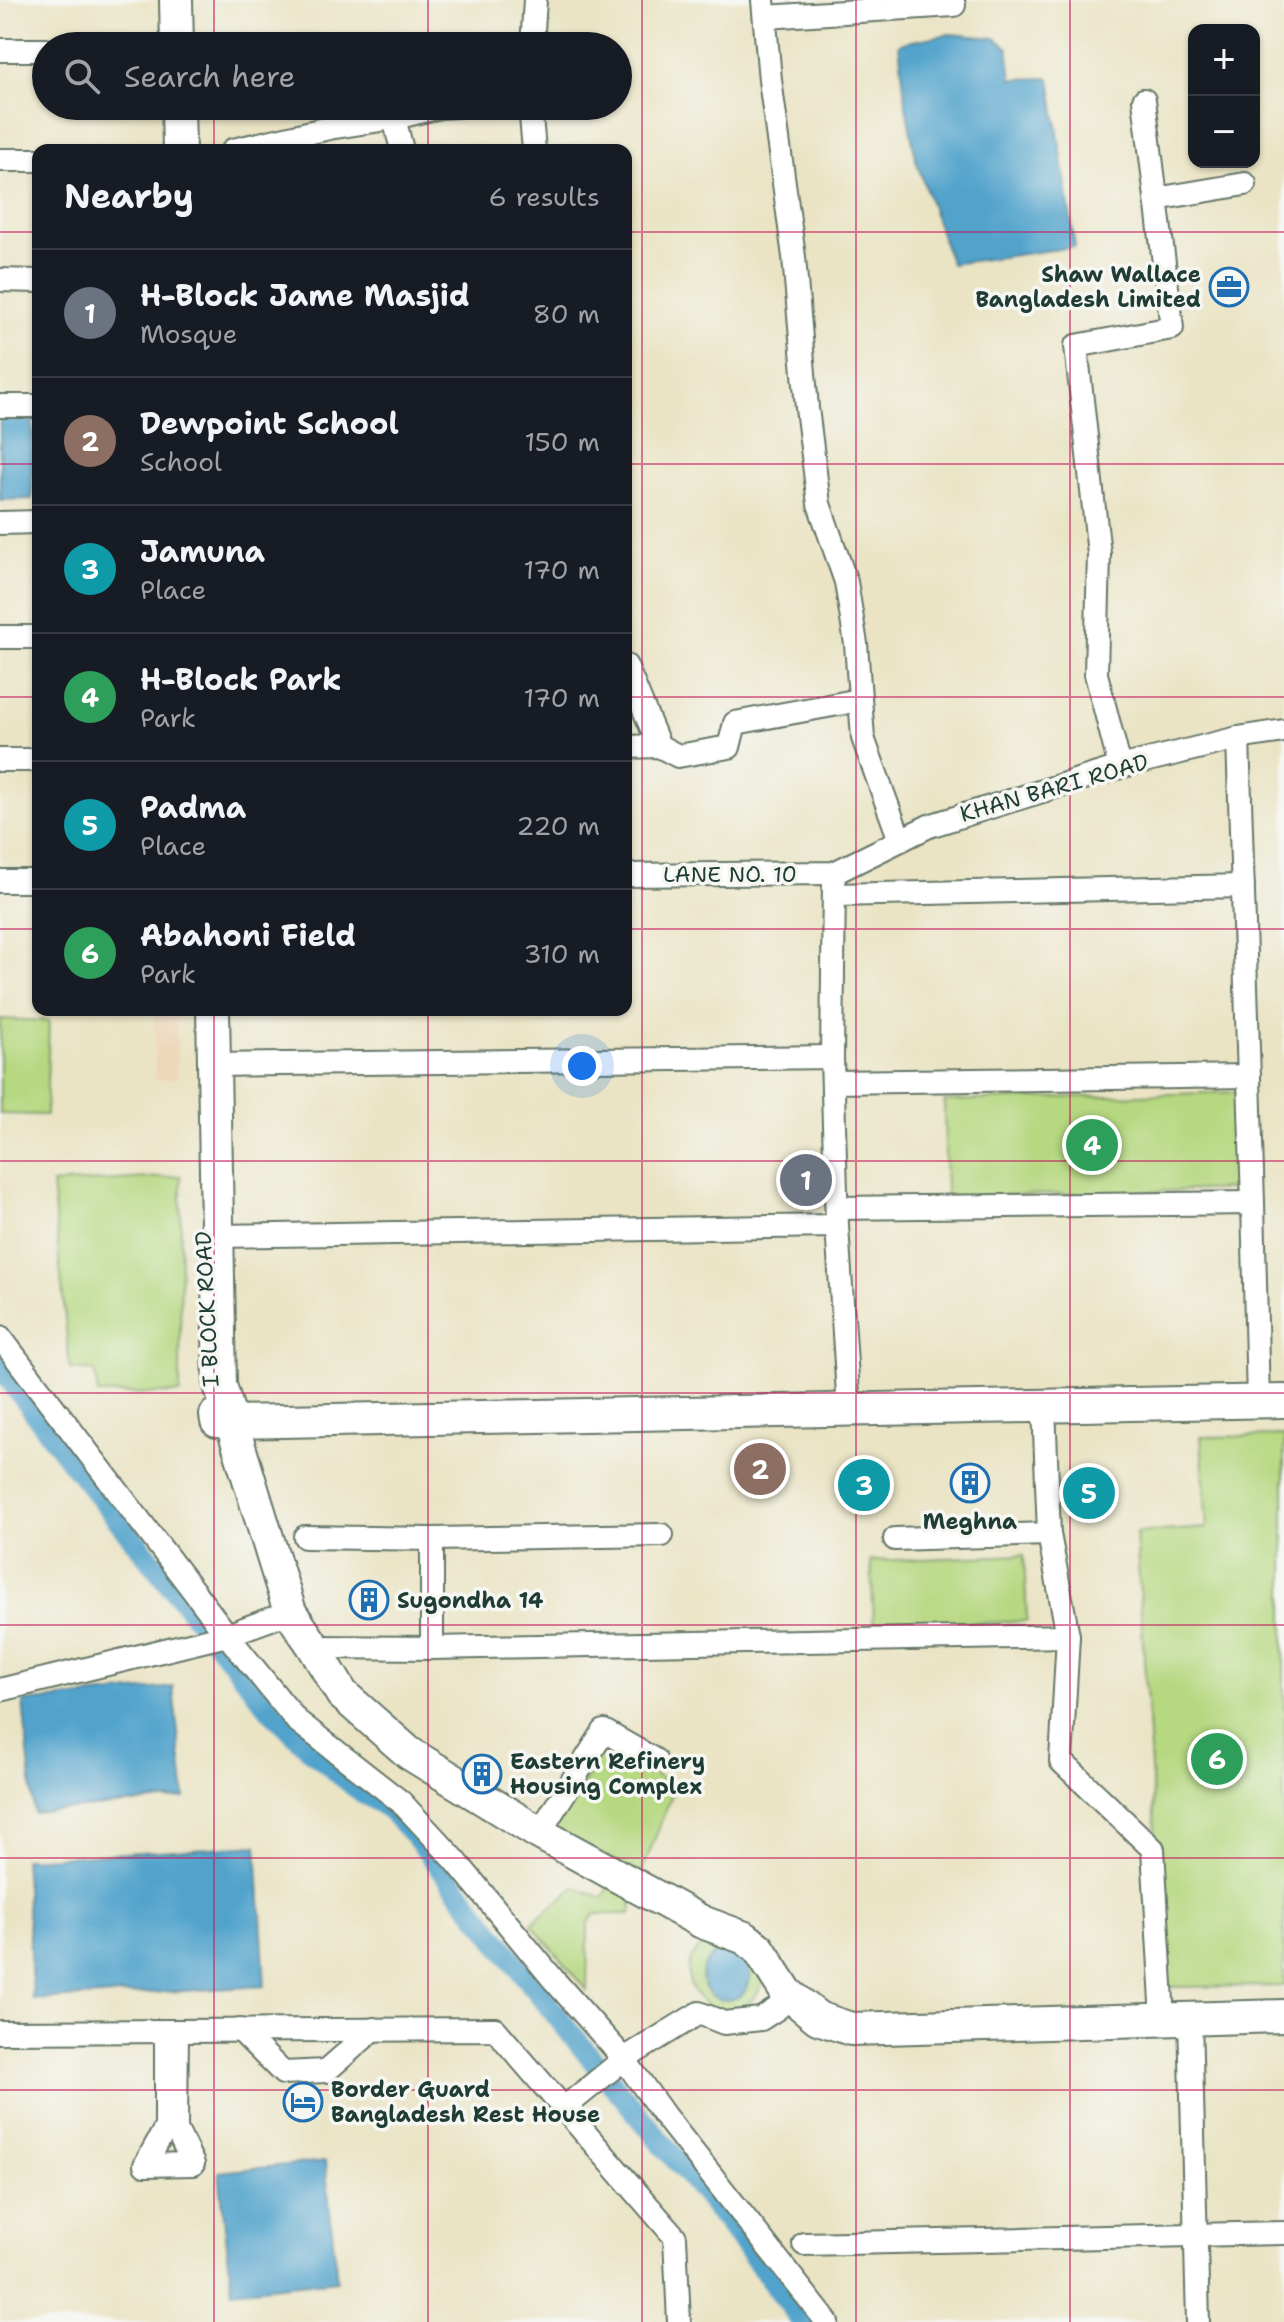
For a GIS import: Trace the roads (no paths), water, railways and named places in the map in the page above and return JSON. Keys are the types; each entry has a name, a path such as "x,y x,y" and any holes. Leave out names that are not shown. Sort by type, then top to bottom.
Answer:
{"street":[{"path":"176,0 177,32"},
{"path":"187,0 187,32"},
{"path":"533,32 535,0"},
{"path":"900,840 863,738 856,644 846,582 819,504 794,257 764,9 954,5"},
{"path":"0,50 32,50"},
{"path":"1120,767 1096,674 1099,554 1076,346 1172,328 1144,100"},
{"path":"178,120 179,144"},
{"path":"188,120 188,144"},
{"path":"259,144 381,120"},
{"path":"394,120 400,144"},
{"path":"531,120 533,144"},
{"path":"0,160 32,160"},
{"path":"1156,199 1245,184"},
{"path":"0,280 32,281"},
{"path":"0,406 32,406"},
{"path":"0,523 32,522"},
{"path":"0,637 32,637"},
{"path":"632,681 659,746"},
{"path":"632,747 659,746 678,756 729,747 735,723 860,700"},
{"name":"KHAN BARI ROAD","path":"834,884 900,840 929,826 1120,767 1238,738 1284,731"},
{"path":"1238,738 1253,1203 1271,1402 230,1422 290,1612 342,1694 409,1753 539,1833 702,1922 745,1938 759,1949 787,1993 818,2018 851,2029 1284,2016"},
{"path":"0,760 32,760"},
{"name":"LANE NO. 10","path":"632,875 834,884 1243,886"},
{"path":"0,881 32,881"},
{"path":"834,884 832,1057 837,1217 849,1410"},
{"name":"I BLOCK ROAD","path":"200,1016 207,1385 217,1421 230,1422 220,1385 213,1016"},
{"path":"215,1065 832,1057"},
{"path":"833,1082 1249,1076"},
{"path":"216,1236 1253,1203"},
{"path":"0,1337 226,1635 296,1720 401,1802 455,1860 624,2059 664,2115 827,2322"},
{"path":"1044,1406 1049,1534 1068,1636 1061,1761 1153,1849 1177,2019 1195,2235 1198,2322"},
{"path":"895,1539 1049,1534"},
{"path":"305,1537 432,1539 662,1535"},
{"path":"432,1539 432,1648"},
{"path":"0,1690 226,1635 290,1612"},
{"path":"314,1647 432,1648 1068,1636"},
{"path":"539,1833 604,1731 655,1760"},
{"path":"564,2108 624,2059 699,2013 724,2023 761,2019 778,2008 787,1993"},
{"path":"240,2030 283,2073 326,2071 374,2029"},
{"path":"0,2032 495,2029 675,2237 679,2322"},
{"path":"172,2031 176,2129 193,2164 145,2165 166,2127 172,2031"},
{"path":"804,2244 1284,2233"}],"water":[{"path":"950,34 995,38 1008,48 1012,79 1050,78 1075,247 951,264 916,160 899,45"},
{"path":"0,417 32,418 32,499 0,500"},
{"path":"173,1687 185,1798 34,1813 23,1702"},
{"path":"257,1845 265,1986 33,2000 24,1859"},
{"path":"726,1952 743,1959 750,1976 743,1993 726,2000 709,1993 702,1976 709,1959"},
{"path":"325,2161 337,2280 232,2291 219,2172"}],"waterway":[{"path":"0,1366 66,1455 271,1710 311,1750 359,1790 389,1808 417,1838 564,2026 724,2218 802,2322"}],"place":[{"name":"Shaw Wallace Bangladesh Limited","path":"1229,287"},
{"name":"H-Block Park","path":"1092,1145"},
{"name":"H-Block Jame Masjid","path":"806,1180"},
{"name":"Dewpoint School","path":"760,1469"},
{"name":"Meghna","path":"970,1483"},
{"name":"Jamuna","path":"864,1485"},
{"name":"Padma","path":"1089,1493"},
{"name":"Sugondha 14","path":"369,1600"},
{"name":"Abahoni Field","path":"1217,1759"},
{"name":"Eastern Refinery Housing Complex","path":"482,1774"},
{"name":"Border Guard Bangladesh Rest House","path":"303,2102"}]}
